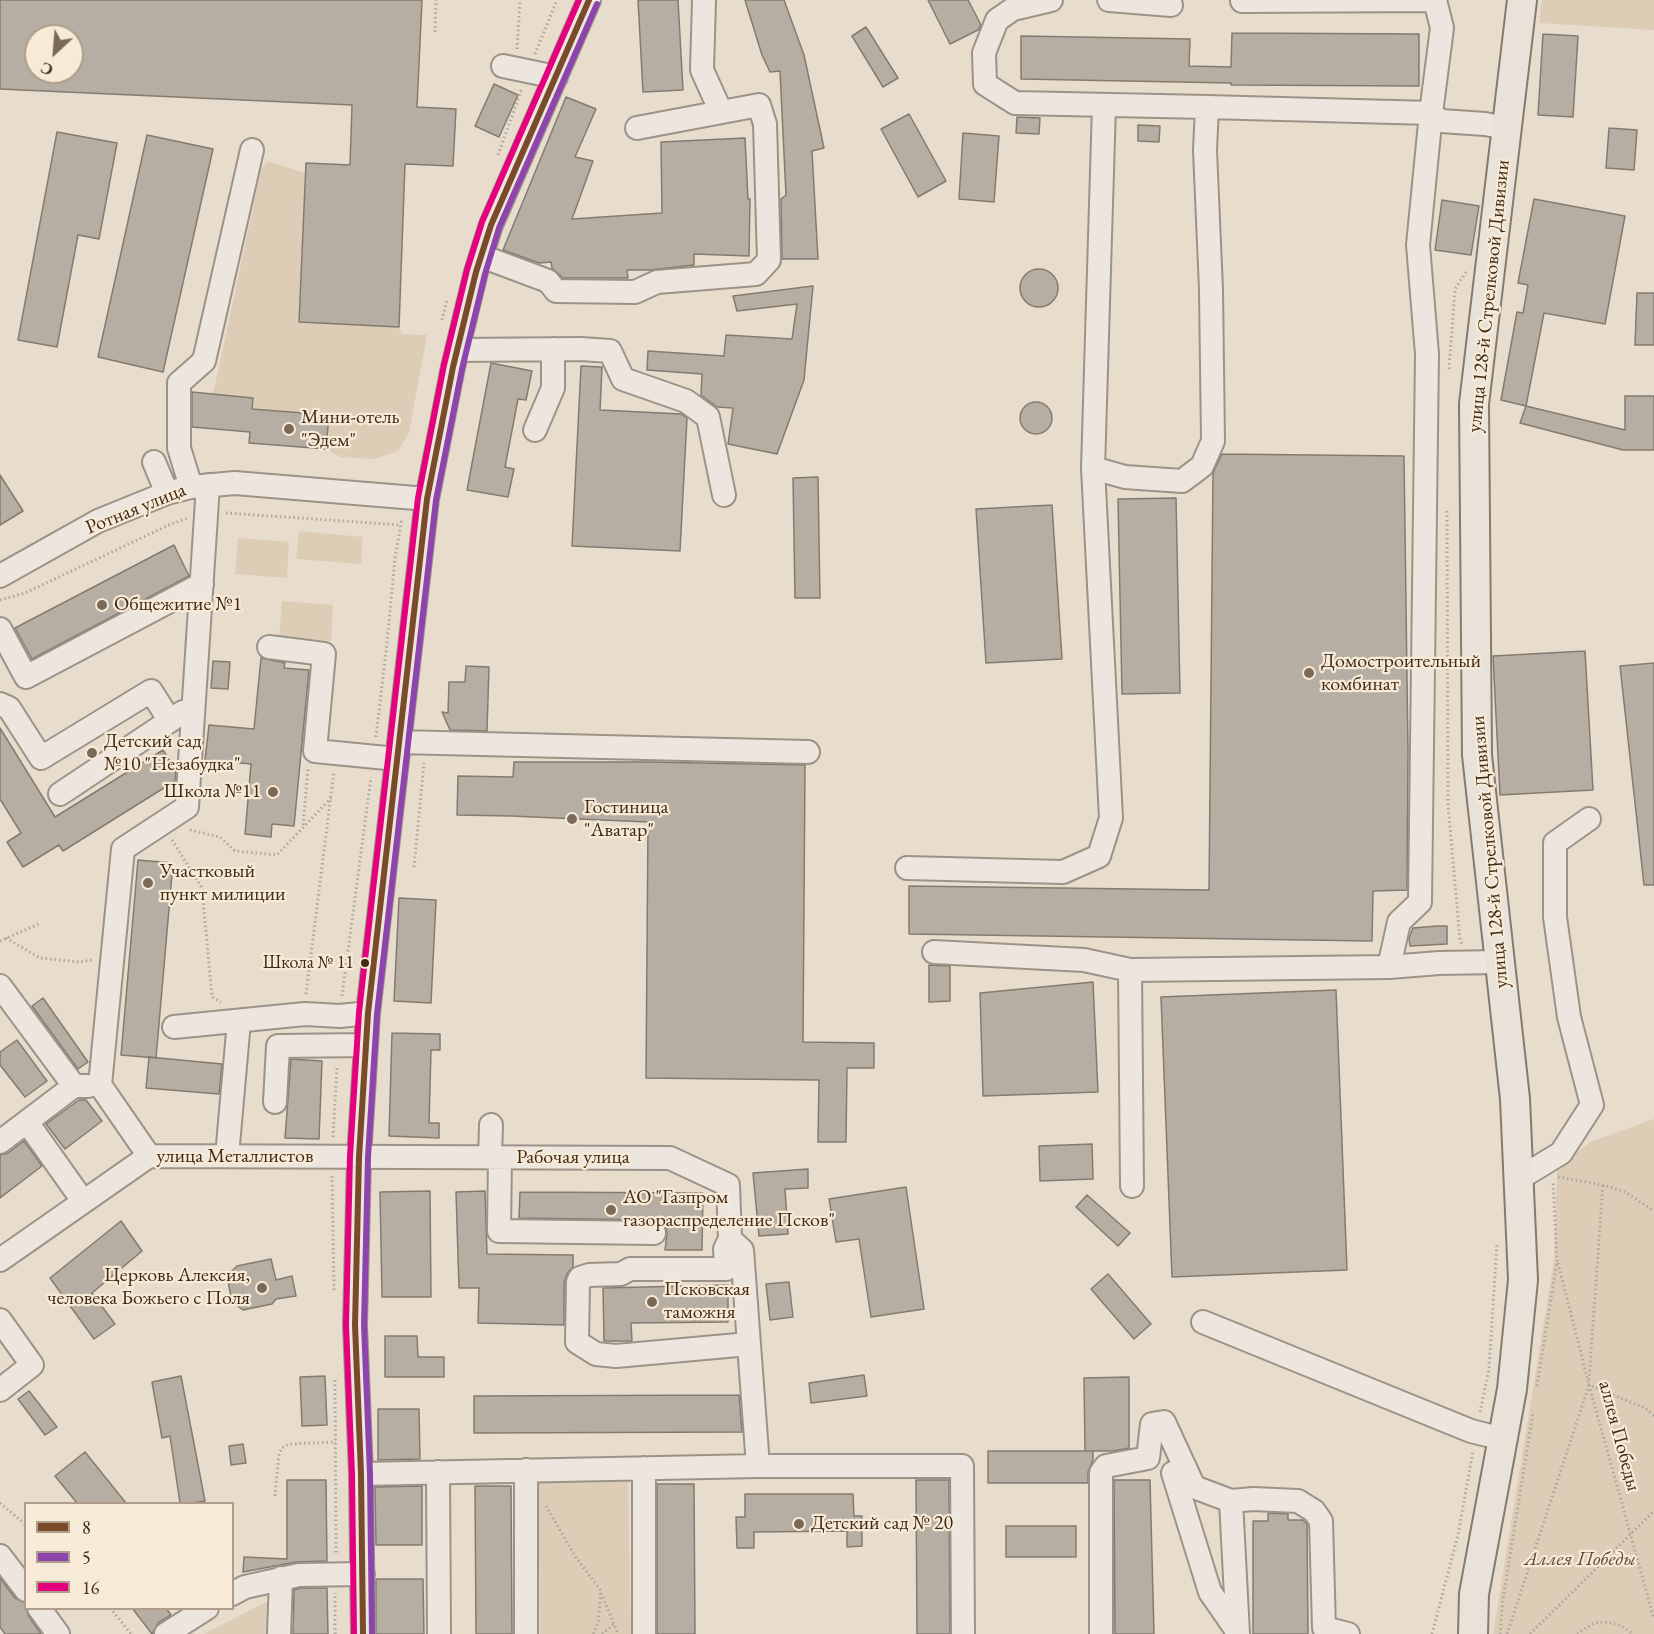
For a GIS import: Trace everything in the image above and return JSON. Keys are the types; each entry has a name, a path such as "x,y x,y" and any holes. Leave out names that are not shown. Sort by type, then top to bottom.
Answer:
{"main road":[{"name":"улица 128-й Стрелковой Дивизии","path":"1473,1634 1474,1594 1512,1389 1523,1280 1515,1099 1477,755 1474,404 1522,0"},
{"name":"улица 128-й Стрелковой Дивизии","path":"1457,1634 1474,1594"}],"street":[{"path":"363,1634 361,1474 355,1325 359,1157 368,1013 427,499 457,350 491,225 589,0"},
{"path":"704,0 702,70 721,112"},
{"path":"1051,0 1011,4 997,20 984,53 985,84 1015,103 1431,113 1441,121 1506,128"},
{"path":"1109,0 1171,5"},
{"path":"1242,1 1435,0 1442,28 1418,245 1427,354 1424,731 1420,902 1398,922 1389,967"},
{"path":"509,67 556,77"},
{"path":"481,256 548,282 556,291 635,292 657,282 756,274 769,260 765,124 759,105 637,128"},
{"path":"907,868 1063,873 1099,856 1111,818 1093,468 1104,105"},
{"path":"1093,468 1125,477 1182,481 1202,466 1213,441 1211,290 1205,150 1207,107"},
{"path":"149,1156 100,1085 123,849 187,807 202,584 199,486 179,448 179,383 204,361 252,150"},
{"path":"535,430 553,388 553,349"},
{"path":"457,350 610,351 622,380 686,401 708,417 724,495"},
{"path":"154,462 168,493"},
{"name":"Ротная улица","path":"0,576 98,521 168,493 199,486 235,483 427,499"},
{"path":"0,629 26,676 202,584"},
{"path":"269,647 324,654 325,752 398,751 426,743 808,752"},
{"path":"0,704 9,708 41,758 151,691 170,721"},
{"path":"60,794 194,704"},
{"path":"1520,1178 1561,1153 1592,1105 1569,1017 1555,917 1555,843 1588,819"},
{"path":"934,952 1084,960 1130,970 1389,967 1500,962"},
{"path":"1130,970 1132,1186"},
{"path":"4,1001 74,1086"},
{"path":"174,1027 305,1014 339,1016 368,1013"},
{"path":"228,1156 239,1021"},
{"path":"275,1102 278,1046 366,1046"},
{"path":"0,1142 74,1086 100,1085"},
{"path":"27,1122 83,1201"},
{"path":"491,1125 499,1231 654,1233"},
{"name":"улица Металлистов","path":"0,1260 149,1156 359,1157"},
{"name":"Рабочая улица","path":"359,1157 670,1158 728,1185 730,1239"},
{"path":"749,1344 616,1356 596,1354 577,1342 578,1282 580,1278 589,1275 621,1274 630,1269 726,1269 725,1249 730,1239 742,1250 749,1344 758,1466"},
{"path":"0,1320 32,1365 0,1390"},
{"path":"1203,1322 1471,1431 1503,1439"},
{"path":"1148,1458 1152,1424 1164,1422 1194,1487"},
{"path":"1101,1634 1101,1473 1107,1466 1148,1458 1194,1487 1231,1502 1253,1499 1298,1501 1314,1511 1321,1521 1324,1631 1348,1634"},
{"path":"361,1474 758,1466 962,1466 963,1634"},
{"path":"644,1468 644,1634"},
{"path":"526,1470 526,1634"},
{"path":"438,1472 439,1634"},
{"path":"1173,1473 1210,1592 1238,1633"},
{"path":"1231,1502 1238,1633"},
{"path":"0,1556 24,1587"},
{"path":"234,1593 245,1587 299,1575 363,1574"},
{"path":"279,1634 281,1578"},
{"path":"40,1610 58,1634"},
{"path":"166,1634 204,1610"}],"path":[{"path":"435,32 436,0"},
{"path":"509,67 520,0"},
{"path":"414,867 426,743"},
{"path":"303,827 309,761 325,752 331,798 305,1014"},
{"path":"162,823 220,837 235,851 277,855 331,798"},
{"path":"162,823 202,888 212,997 233,1008 239,1021"},
{"path":"0,941 41,923"},
{"path":"6,938 40,958 80,962 112,958"},
{"path":"1553,1176 1603,1185 1625,1192 1654,1211"},
{"path":"1507,1634 1589,1385 1603,1185"},
{"name":"аллея Победы","path":"1557,1261 1654,1619"},
{"path":"1589,1385 1645,1408 1654,1416"},
{"path":"275,1496 279,1454 282,1448 289,1444 336,1442"},
{"path":"526,1470 575,1556 601,1591 618,1634"},
{"path":"0,1503 24,1523"},
{"path":"1530,1634 1654,1511"},
{"path":"1432,1634 1445,1589"},
{"path":"593,1634 598,1623 601,1591"},
{"path":"112,1610 131,1634"},
{"path":"1577,1634 1594,1623 1607,1622 1620,1625 1633,1634"},
{"path":"602,1634 614,1624"}],"green space":[{"path":"1542,0 1654,0 1654,30 1539,23"},
{"path":"268,161 305,173 299,322 398,327 402,334 427,335 409,433 398,451 375,459 340,457 326,449 328,415 252,409 253,398 213,394 261,170"},
{"path":"299,531 363,537 361,564 296,559"},
{"path":"238,538 289,542 287,578 235,574"},
{"path":"282,601 333,605 331,641 279,637"},
{"name":"Аллея Победы","path":"1654,1119 1654,1634 1493,1634 1554,1260 1557,1169 1590,1142"},
{"path":"628,1481 631,1634 540,1634 538,1483"},
{"path":"272,1599 272,1634 204,1634"}],"building":[{"path":"0,0 422,0 417,107 456,109 453,166 405,164 399,327 299,322 306,163 350,165 352,105 0,89"},
{"path":"638,0 678,0 683,90 643,92"},
{"path":"745,0 784,0 804,55 824,148 812,151 818,259 782,259 781,199 786,195 780,71 770,72 762,55"},
{"path":"928,0 968,0 981,25 978,30 950,44"},
{"path":"866,27 898,78 883,87 852,36"},
{"path":"1232,33 1419,34 1419,86 1231,85 1231,83 1021,79 1021,36 1190,39 1189,66 1231,67"},
{"path":"1543,34 1578,36 1573,117 1538,115"},
{"path":"494,84 518,95 499,137 475,126"},
{"path":"566,97 596,109 575,157 593,161 572,219 662,213 661,142 745,138 748,199 750,199 749,256 694,254 694,265 627,270 628,278 563,278 552,268 551,262 539,263 503,250"},
{"path":"909,114 946,181 918,197 881,129"},
{"path":"1017,117 1040,118 1039,134 1016,133"},
{"path":"1138,125 1160,126 1159,142 1138,141"},
{"path":"1609,128 1637,130 1634,170 1606,168"},
{"path":"57,132 117,143 99,239 78,235 57,347 18,340"},
{"path":"963,133 999,136 994,202 959,199"},
{"path":"147,135 213,149 163,372 98,357"},
{"path":"1534,199 1625,216 1605,324 1544,313 1526,406 1501,400 1517,312 1523,313 1528,285 1518,283"},
{"path":"1442,200 1479,206 1471,255 1435,250"},
{"path":"1039,269 1052,275 1058,288 1052,301 1039,307 1026,301 1020,288 1026,275"},
{"path":"813,286 804,380 777,454 728,444 733,408 717,407 701,395 702,374 647,370 648,351 724,356 726,335 792,339 797,304 737,311 733,296"},
{"path":"1637,293 1654,293 1654,345 1635,345"},
{"path":"491,363 532,371 526,400 518,399 505,467 514,469 508,497 467,490"},
{"path":"581,366 602,367 600,410 681,414 687,418 680,551 572,546"},
{"path":"192,392 253,398 252,409 329,415 326,449 249,443 250,432 192,427"},
{"path":"1625,396 1654,396 1654,450 1623,450 1520,423 1526,406 1625,430"},
{"path":"1036,402 1047,407 1052,418 1047,429 1036,434 1025,429 1020,418 1025,407"},
{"name":"Домостроительный комбинат","path":"1222,454 1404,456 1408,751 1407,890 1373,891 1372,941 909,934 909,886 1209,890 1213,473"},
{"path":"0,475 23,511 0,525"},
{"path":"818,477 820,598 795,598 793,478"},
{"path":"1176,498 1180,693 1122,694 1118,499"},
{"path":"1052,505 1062,659 986,663 976,509"},
{"name":"Общежитие №1","path":"174,545 189,576 32,659 15,628"},
{"path":"1585,651 1593,790 1500,795 1493,656"},
{"path":"261,658 285,663 284,668 309,670 294,826 272,824 271,837 245,834 251,764 205,760 209,725 254,729"},
{"path":"213,661 230,662 228,689 211,688"},
{"path":"1654,663 1654,885 1644,885 1620,666"},
{"path":"466,666 489,667 487,731 450,730 442,712 448,713 449,682 465,682"},
{"path":"0,728 55,817 163,750 176,771 175,781 63,851 59,845 23,867 7,842 21,833 0,799"},
{"path":"514,762 805,765 803,1042 874,1043 874,1068 847,1068 846,1142 818,1142 819,1080 646,1078 648,822 457,815 458,776 513,777"},
{"path":"138,860 173,863 156,1058 121,1055"},
{"path":"399,898 436,900 431,1003 394,1001"},
{"path":"1447,926 1447,944 1410,946 1409,938 1413,928"},
{"path":"929,965 950,966 950,1001 929,1002"},
{"path":"1093,982 1098,1092 983,1096 980,993"},
{"path":"1336,990 1347,1270 1172,1277 1161,997"},
{"path":"43,998 88,1062 78,1069 32,1006"},
{"path":"392,1033 440,1034 440,1050 431,1050 429,1123 439,1123 439,1138 389,1136"},
{"path":"17,1040 47,1081 25,1097 0,1065 0,1052"},
{"path":"149,1057 222,1064 219,1094 146,1088"},
{"path":"291,1059 322,1061 319,1139 285,1138"},
{"path":"79,1100 86,1100 102,1121 65,1149 46,1124"},
{"path":"24,1141 42,1166 0,1198 0,1155 8,1153"},
{"path":"1092,1144 1093,1179 1040,1181 1039,1146"},
{"path":"808,1169 808,1188 785,1189 788,1234 759,1236 753,1173"},
{"path":"906,1187 924,1309 871,1317 859,1239 836,1242 829,1199"},
{"path":"430,1191 431,1297 382,1297 380,1192"},
{"path":"485,1191 487,1254 573,1255 573,1267 564,1282 564,1325 478,1323 479,1288 459,1288 456,1192"},
{"name":"АО \"Газпром газораспределение Псков\"","path":"520,1192 703,1193 702,1250 665,1250 666,1227 655,1220 519,1218"},
{"path":"1087,1195 1130,1233 1118,1246 1076,1207"},
{"path":"121,1221 142,1251 92,1293 115,1324 94,1339 50,1278"},
{"name":"Церковь Алексия, человека Божьего с Поля","path":"271,1259 276,1280 292,1276 296,1296 276,1299 272,1304 243,1310 232,1302 227,1276 237,1266"},
{"path":"1108,1274 1151,1324 1134,1339 1091,1289"},
{"path":"789,1282 793,1317 770,1320 766,1284"},
{"path":"728,1285 728,1322 631,1323 632,1341 604,1341 603,1288"},
{"path":"385,1336 417,1336 418,1357 444,1357 444,1377 385,1377"},
{"path":"864,1375 867,1396 811,1403 809,1383"},
{"path":"181,1376 205,1501 180,1502 170,1436 162,1438 152,1382"},
{"path":"325,1376 327,1425 302,1426 300,1377"},
{"path":"1129,1377 1129,1448 1113,1451 1085,1451 1084,1378"},
{"path":"29,1391 57,1427 45,1435 18,1399"},
{"path":"739,1395 742,1432 474,1433 474,1396"},
{"path":"378,1409 419,1409 420,1459 378,1460"},
{"path":"243,1444 246,1463 231,1465 229,1446"},
{"path":"988,1451 1093,1451 1093,1460 1088,1472 1088,1483 988,1483"},
{"path":"85,1452 125,1502 76,1502 55,1476"},
{"path":"287,1480 326,1480 327,1561 296,1562 243,1572 244,1557 287,1559"},
{"path":"916,1480 949,1480 950,1634 917,1634"},
{"path":"1114,1480 1150,1480 1154,1634 1115,1634"},
{"path":"657,1484 694,1484 695,1634 657,1634"},
{"path":"422,1486 422,1545 376,1545 375,1487"},
{"path":"475,1486 511,1486 512,1634 476,1634"},
{"name":"Детский сад № 20","path":"745,1494 853,1494 854,1516 862,1516 862,1546 847,1547 847,1531 754,1532 754,1548 737,1548 736,1517 745,1517"},
{"path":"1268,1513 1288,1514 1288,1520 1303,1520 1307,1524 1308,1634 1253,1634 1253,1521 1268,1521"},
{"path":"1006,1526 1076,1526 1076,1557 1006,1557"},
{"path":"0,1578 15,1598 24,1602 24,1610 27,1610 41,1634 5,1634 0,1627"},
{"path":"376,1579 423,1579 424,1634 376,1634"},
{"path":"327,1588 328,1634 293,1634 294,1590"},
{"path":"134,1610 167,1610 171,1615 158,1623 152,1634"}],"transit line":[{"name":"16","path":"354,1634 352,1474 346,1325 350,1156 359,1012 418,498 444,365 467,270 482,222 579,0"},
{"name":"8","path":"363,1634 361,1474 355,1325 359,1157 368,1013 427,499 453,367 476,272 491,225 589,0"},
{"name":"5","path":"372,1634 370,1474 364,1325 368,1157 377,1014 436,500 462,369 485,274 499,228 597,4"}],"place":[{"name":"Мини-отель \"Эдем\"","path":"289,429"},
{"name":"Общежитие №1","path":"102,605"},
{"name":"Домостроительный комбинат","path":"1309,673"},
{"name":"Детский сад №10 \"Незабудка\"","path":"92,753"},
{"name":"Школа №11","path":"273,792"},
{"name":"Гостиница \"Аватар\"","path":"572,819"},
{"name":"Участковый пункт милиции","path":"148,883"},
{"name":"Школа № 11","path":"365,963"},
{"name":"АО \"Газпром газораспределение Псков\"","path":"611,1210"},
{"name":"Церковь Алексия, человека Божьего с Поля","path":"262,1288"},
{"name":"Псковская таможня","path":"652,1302"},
{"name":"Детский сад № 20","path":"799,1524"}]}
